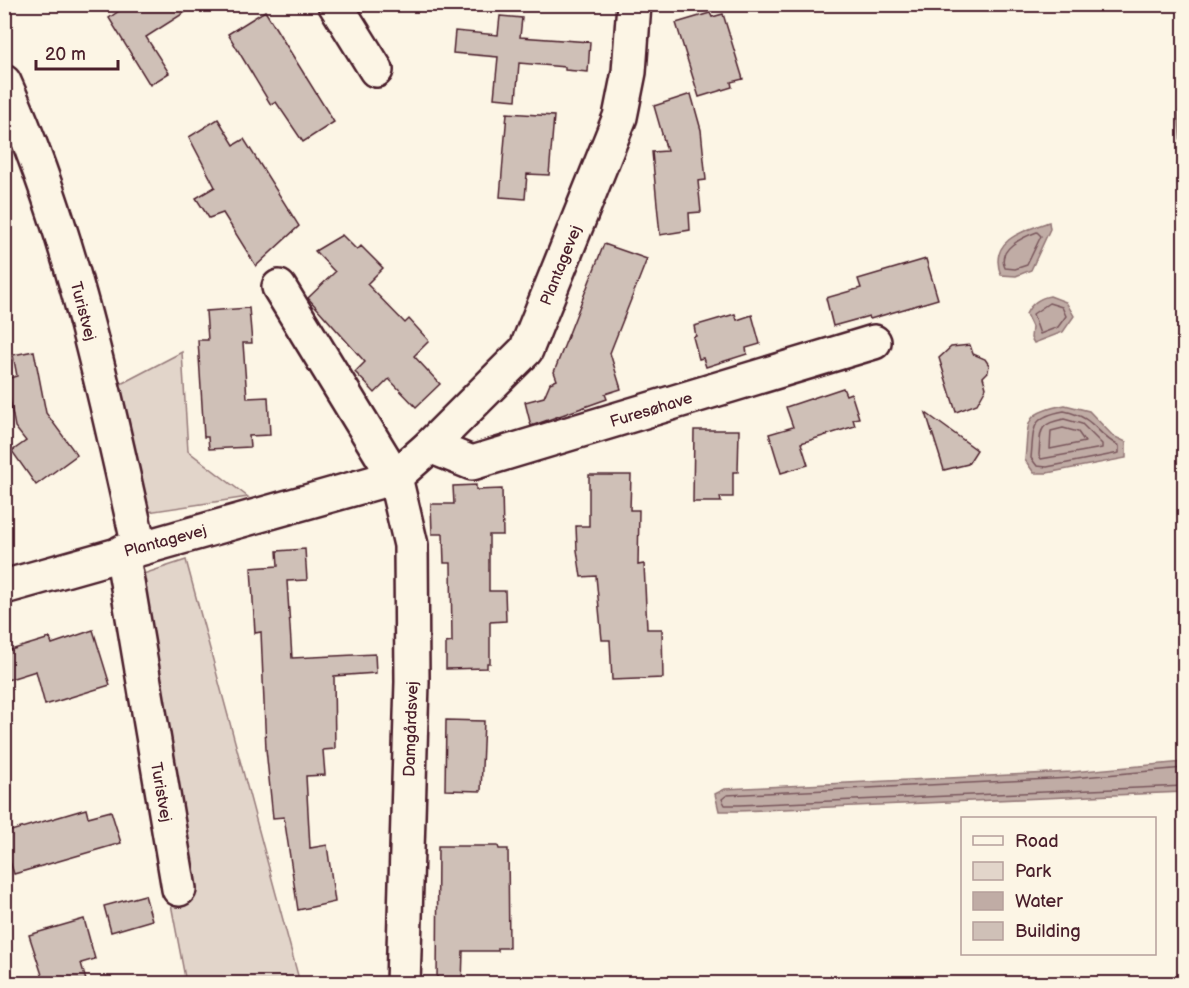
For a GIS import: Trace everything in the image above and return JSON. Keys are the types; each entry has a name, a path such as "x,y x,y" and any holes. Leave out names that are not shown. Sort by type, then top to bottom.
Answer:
{"street":[{"path":"335,4 376,70"},
{"name":"Plantagevej","path":"4,587 395,477 430,446 526,350 620,117 629,72 634,4"},
{"name":"Turistvej","path":"4,82 27,132 74,272 102,380 130,550 179,889"},
{"path":"279,287 395,477"},
{"name":"Furesøhave","path":"430,446 472,463 874,342"},
{"name":"Damgårdsvej","path":"395,477 411,545 412,682 403,984"}],"green space":[{"path":"182,352 188,451 248,497 148,512 113,388"},
{"path":"186,560 300,983 186,983 171,904 190,900 134,577"}],"water":[{"path":"1184,105 1184,175 1178,114 1180,107"},
{"path":"1049,222 1050,229 1031,270 1016,276 1001,275 998,263 999,253 1004,245 1020,233"},
{"path":"1050,296 1066,302 1074,316 1063,332 1034,343 1031,338 1032,327 1026,314 1035,302"},
{"path":"1065,405 1089,411 1113,436 1126,442 1126,458 1047,473 1034,473 1025,460 1030,421 1041,411"},
{"path":"1184,762 1184,792 739,811 719,811 715,794 725,789 1072,772"}],"building":[{"path":"129,4 198,4 146,37 169,73 150,85 109,18"},
{"path":"265,11 334,122 303,142 276,102 271,105 228,34"},
{"path":"710,13 712,17 723,14 743,79 731,82 732,87 699,97 676,23"},
{"path":"500,16 522,18 520,37 590,42 588,72 565,70 565,67 519,63 516,100 494,98 498,57 453,53 455,31 498,35"},
{"path":"691,94 701,130 706,180 698,181 701,212 689,213 690,230 660,235 652,152 667,151 654,106"},
{"path":"507,113 554,116 549,175 527,174 525,199 500,197"},
{"path":"218,119 234,145 244,139 299,226 256,266 223,213 209,218 196,198 215,187 189,137"},
{"path":"342,235 357,250 361,246 383,268 367,284 405,323 409,319 429,341 414,356 440,384 416,407 389,379 375,393 355,372 365,362 308,298 335,272 315,251"},
{"path":"604,244 647,259 610,353 621,389 605,394 607,399 531,426 525,402 544,397 550,383 557,380 554,372"},
{"path":"926,259 938,299 870,319 869,316 833,326 826,298 861,288 858,279"},
{"path":"249,308 252,343 243,343 247,398 268,397 270,435 249,436 250,447 209,449 208,437 204,437 198,340 208,340 206,311"},
{"path":"735,314 737,320 752,315 760,344 746,348 747,354 706,367 703,358 699,359 693,337 696,336 694,326"},
{"path":"970,345 973,354 985,359 989,365 988,372 983,377 986,388 977,404 956,412 939,358 951,347"},
{"path":"34,351 46,413 77,455 36,485 12,451 26,441 15,427 6,379 17,376 13,355"},
{"path":"843,388 846,395 851,393 859,418 853,419 855,426 801,443 808,465 781,473 769,434 793,427 786,407"},
{"path":"926,413 977,450 968,464 944,470"},
{"path":"694,430 739,430 738,472 733,472 733,497 720,497 721,502 693,502"},
{"path":"589,475 631,475 630,510 639,510 638,565 644,564 647,629 662,629 663,678 612,680 610,640 602,640 596,576 581,577 577,550 576,526 589,526"},
{"path":"476,485 476,490 502,489 503,535 489,535 489,591 505,591 506,621 490,622 490,663 487,663 487,668 446,669 446,643 452,642 451,563 444,563 443,534 432,534 431,504 454,504 453,486"},
{"path":"305,549 307,580 287,581 292,658 375,654 376,673 334,676 335,749 323,750 325,775 306,776 310,848 327,845 335,902 298,910 284,817 273,818 266,749 261,632 255,633 251,568 278,566 277,551"},
{"path":"93,630 110,685 45,705 36,671 4,681 4,652 50,638 52,644"},
{"path":"446,720 484,721 481,791 445,790"},
{"path":"86,809 88,817 111,811 121,843 14,874 4,843 4,833"},
{"path":"438,846 498,846 499,849 508,849 509,948 498,948 498,951 463,951 462,984 437,984"},
{"path":"145,895 152,920 111,932 104,906"},
{"path":"84,919 95,959 81,963 87,984 45,984 29,935"}]}
